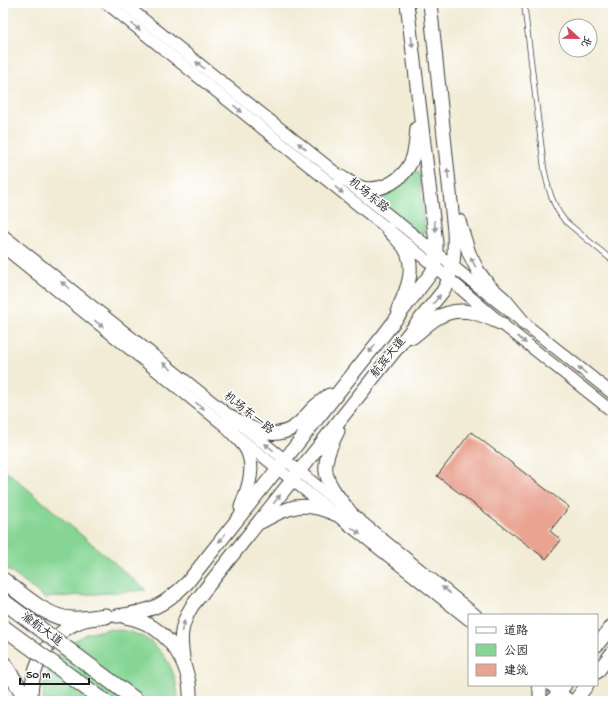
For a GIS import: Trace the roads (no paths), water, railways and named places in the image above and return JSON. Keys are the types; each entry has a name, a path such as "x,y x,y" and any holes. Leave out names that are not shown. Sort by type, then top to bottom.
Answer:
{"highway":[{"path":"3,580 42,608 62,618 73,619 112,616"},
{"name":"渝航大道","path":"3,601 137,701"},
{"name":"渝航大道","path":"3,627 104,701"},
{"path":"3,662 30,701"}],"main road":[{"path":"407,3 435,233 436,260"},
{"name":"航宾大道","path":"185,669 181,636 186,616 192,606 443,291 451,273 454,231 430,3"},
{"path":"341,177 356,186 372,188 388,185 402,175 412,161 414,152 419,98"},
{"path":"450,193 465,242 473,262 489,286 505,300 524,324"},
{"path":"386,332 406,290 410,273 407,253 387,228"},
{"name":"航宾大道","path":"30,701 33,678 37,664 52,641 63,632 75,624 85,620 137,613 152,609 164,603 187,583 428,278 436,260"},
{"path":"389,358 416,315 410,310 397,318"},
{"path":"389,358 436,318 449,313 465,310 482,314 502,324"},
{"path":"229,422 258,432 278,433 286,431 299,424 313,407 347,380"},
{"path":"351,406 331,445 325,465 326,476 331,488 351,513"},
{"path":"229,422 245,447 251,467 249,485 237,518"},
{"path":"256,525 285,510 303,506 322,508 335,514"},
{"path":"112,616 138,621 157,631 173,646 185,669 196,701"},
{"path":"598,635 613,624"},
{"path":"598,644 613,624"},
{"path":"598,671 613,652"},
{"path":"185,669 189,684 190,701"},
{"path":"538,686 540,701"},
{"path":"574,700 586,686"}],"street":[{"name":"机场东路","path":"106,3 387,228 436,260"},
{"name":"机场东路","path":"122,3 341,177 451,273 502,324 613,412"},
{"name":"机场东一路","path":"3,235 7,250 296,475 351,513 475,614"},
{"name":"机场东路","path":"451,273 524,324 613,394"},
{"name":"机场东一路","path":"296,475 335,514 468,619"},
{"path":"559,689 574,700"}],"lane":[{"path":"524,3 544,168 549,191 559,214 565,221 613,261"}]}
